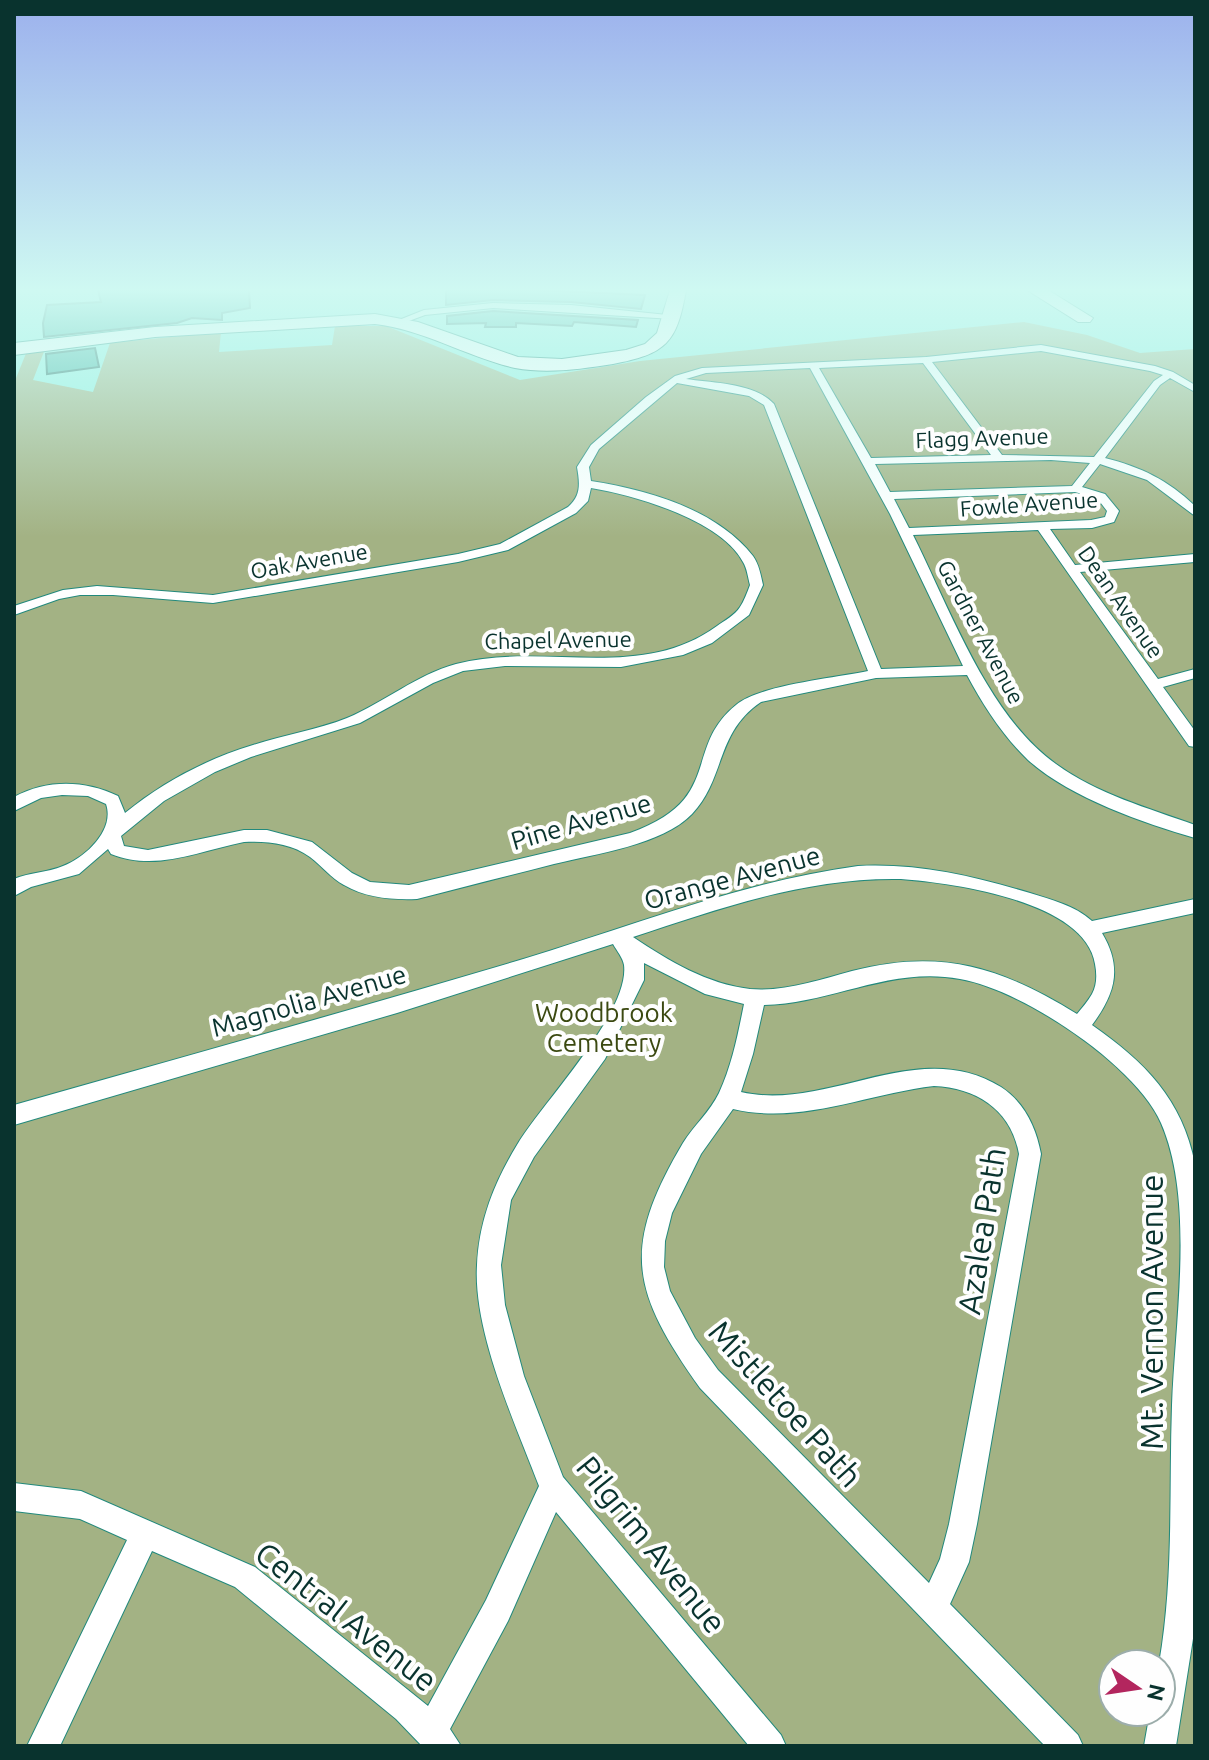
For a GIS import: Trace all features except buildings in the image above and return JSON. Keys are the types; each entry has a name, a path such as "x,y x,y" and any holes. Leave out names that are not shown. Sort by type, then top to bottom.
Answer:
{"lane":[{"path":"586,484 583,467 595,447 676,380 695,372"},
{"name":"Gardner Avenue","path":"817,372 868,461 974,670 1006,725 1036,758 1072,782 1195,832"},
{"path":"935,372 999,458"},
{"path":"1163,372 1195,389"},
{"path":"1079,490 1098,458 1157,383 1170,374"},
{"path":"676,380 751,393 769,404 876,674"},
{"path":"1098,458 1180,495 1195,512"},
{"name":"Flagg Avenue","path":"868,461 1098,458"},
{"name":"Oak Avenue","path":"14,611 82,590 180,600 213,599 458,558 504,547 572,510 582,501 586,484"},
{"name":"Chapel Avenue","path":"16,884 56,876 83,864 150,802 207,770 244,754 332,729 450,671 490,663 627,663 705,641 745,615 753,601 755,577 745,554 725,532 632,490 586,484"},
{"name":"Fowle Avenue","path":"886,496 1079,490 1101,496 1113,511 1110,519 1092,524 905,532"},
{"name":"Dean Avenue","path":"1041,526 1195,742"},
{"path":"1070,569 1195,558"},
{"name":"Pine Avenue","path":"112,834 117,850 131,857 260,835 315,851 338,874 367,888 398,893 451,885 633,838 666,825 689,808 696,798 716,743 743,705 778,693 876,674 974,670"},
{"path":"1153,685 1195,673"},
{"path":"17,798 64,790 103,794 117,807 118,817 112,834"},
{"name":"Orange Avenue","path":"618,937 788,884 824,877 886,872 941,876 993,887 1060,910 1089,929"},
{"path":"1080,1027 1102,995 1106,965 1101,947 1089,929 1195,906"},
{"name":"Mt. Vernon Avenue","path":"618,937 680,975 732,994 755,998 777,997 892,968 932,967 975,974 1003,983 1080,1027 1138,1074 1170,1116 1184,1157 1189,1286 1189,1603 1160,1746"},
{"name":"Magnolia Avenue","path":"14,1115 618,937"},
{"name":"Pilgrim Avenue","path":"618,937 634,961 634,980 598,1053 526,1150 500,1198 489,1265 492,1305 511,1376 553,1486 770,1746"},
{"name":"Mistletoe Path","path":"755,998 740,1073 721,1111 693,1146 662,1208 650,1246 656,1292 680,1340 709,1379 1067,1746"},
{"name":"Azalea Path","path":"727,1098 758,1105 797,1102 938,1077 971,1084 1002,1100 1017,1113 1029,1136 1030,1154 963,1524 954,1562 932,1609"},
{"path":"438,1738 517,1574 553,1486"},
{"name":"Central Avenue","path":"14,1497 81,1505 245,1577 313,1629 438,1738"},
{"path":"43,1746 146,1532"}],"green space":[{"name":"Woodbrook Cemetery","path":"18,372 36,372 33,380 93,392 100,372 500,372 520,380 570,372 1195,372 1195,1746 14,1746 14,383"}]}
